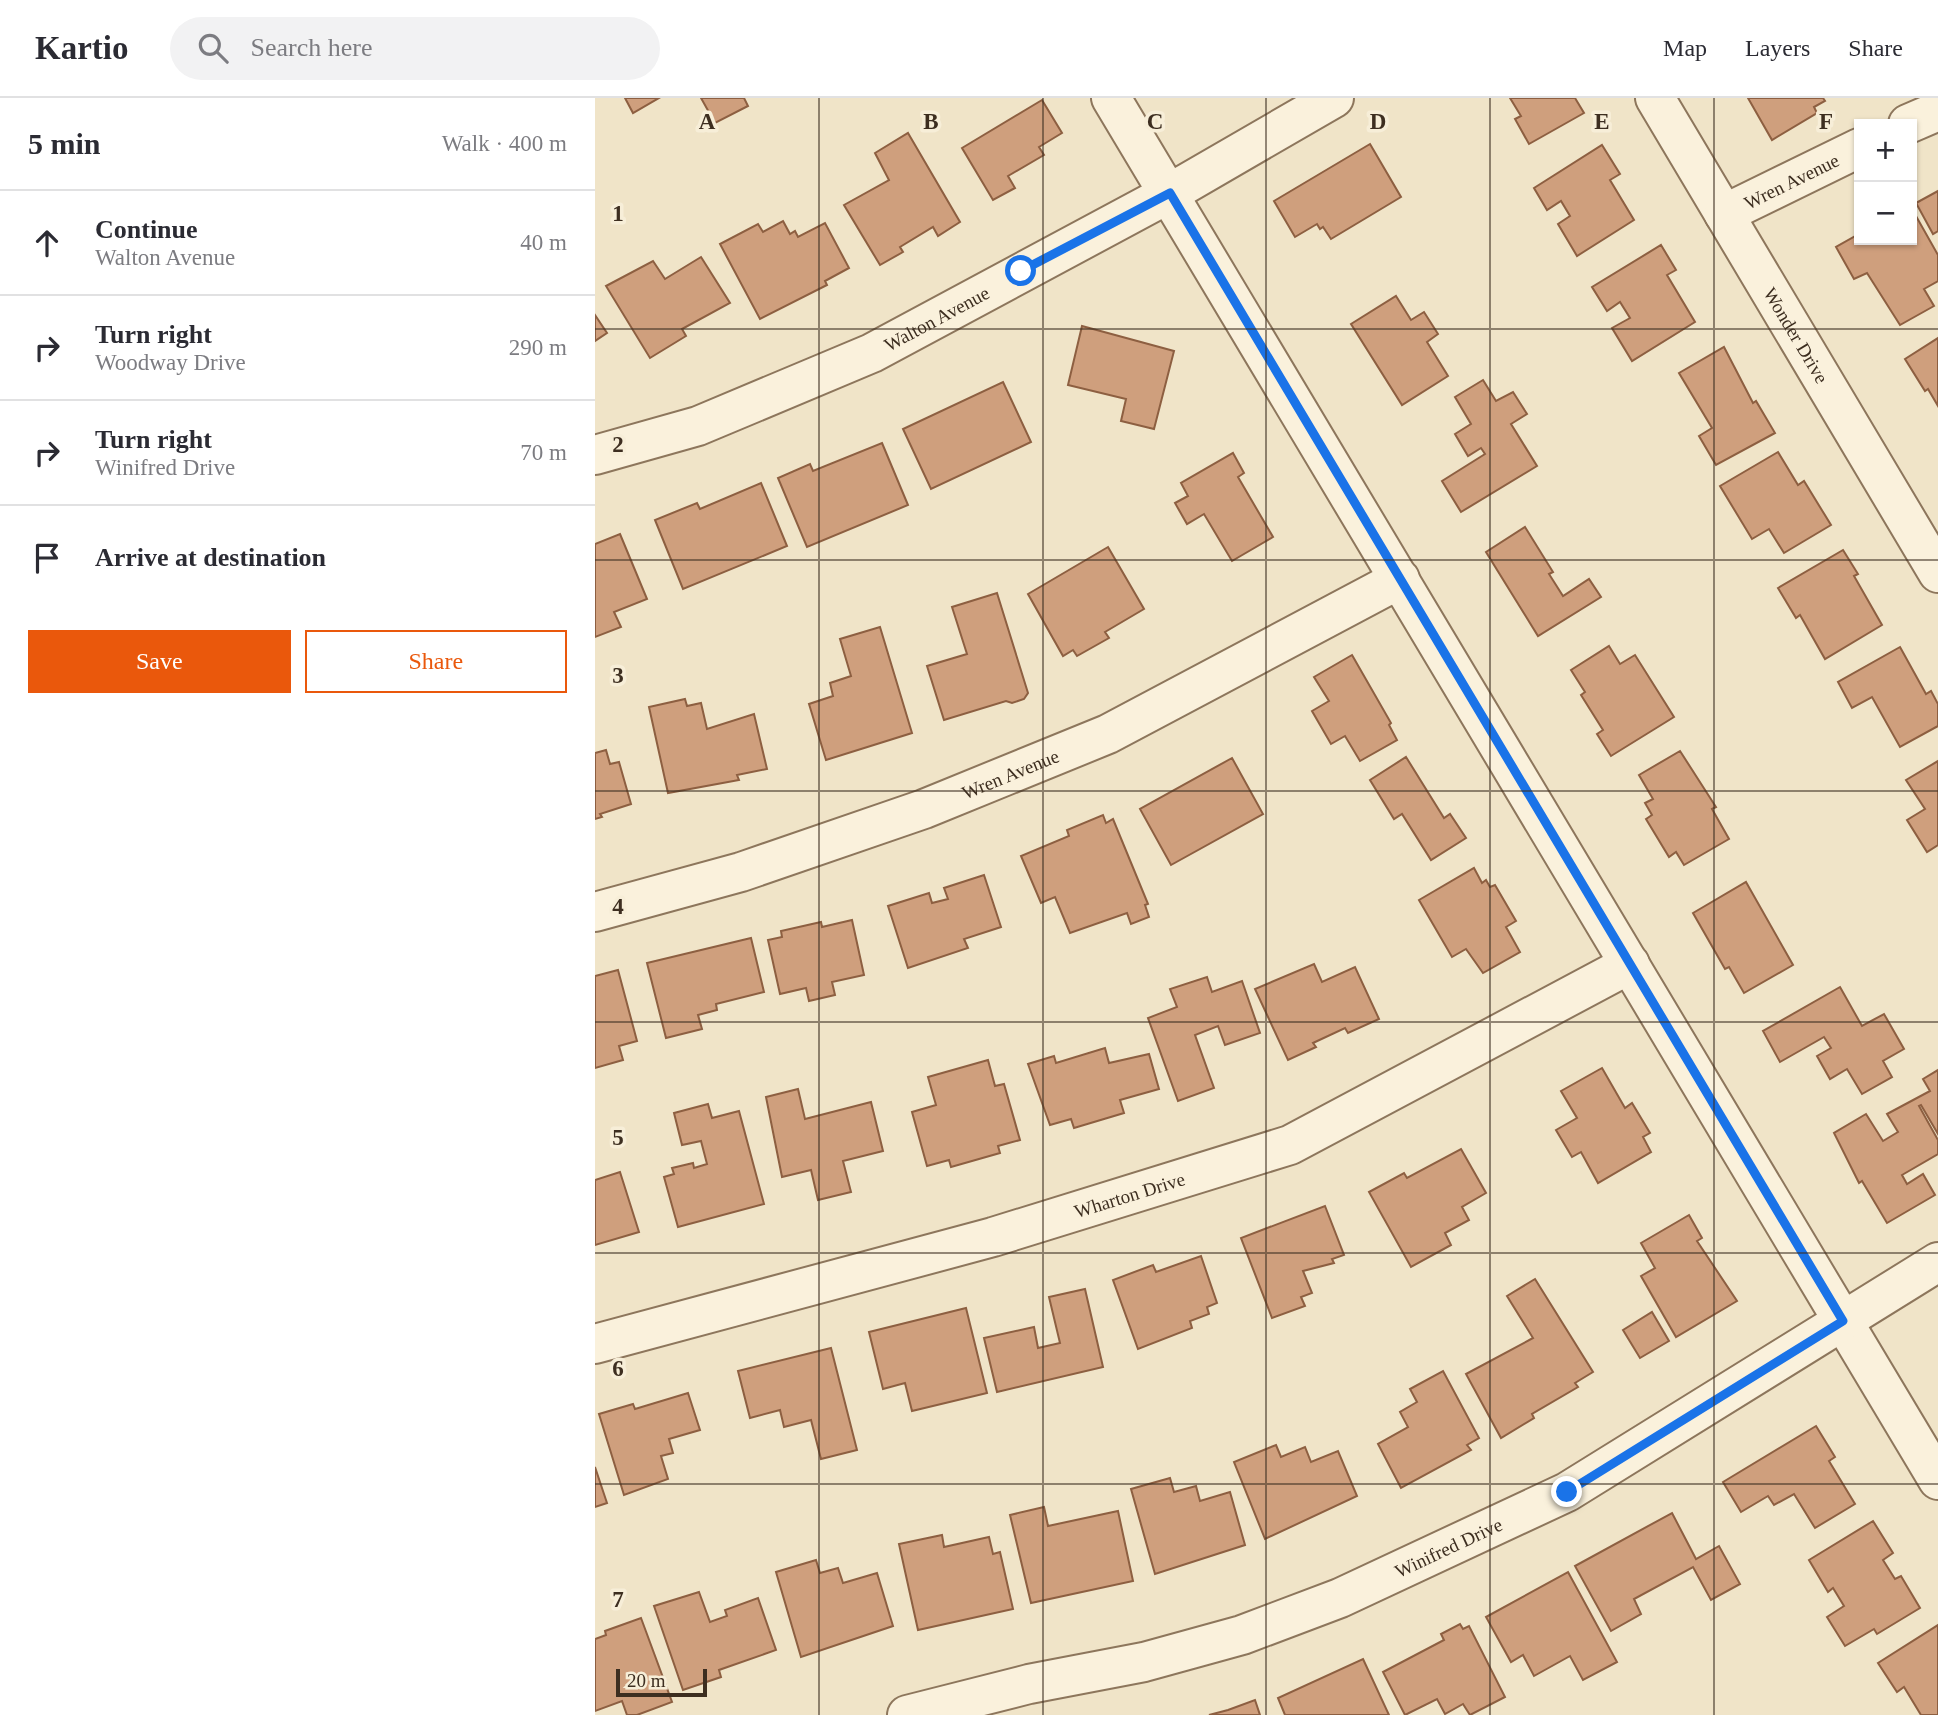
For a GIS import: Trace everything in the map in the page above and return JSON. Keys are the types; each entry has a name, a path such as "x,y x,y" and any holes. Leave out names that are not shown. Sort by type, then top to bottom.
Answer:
{"street":[{"path":"1111,98 1938,1480"},
{"name":"Walton Avenue","path":"595,455 698,426 871,353 1170,193 1334,98"},
{"name":"Wonder Drive","path":"1655,98 1938,573"},
{"path":"1917,120 1938,111"},
{"name":"Wren Avenue","path":"1724,214 1854,150"},
{"name":"Wren Avenue","path":"595,912 741,872 911,813 1108,734 1400,579"},
{"name":"Wharton Drive","path":"595,1344 993,1237 1290,1145 1630,964"},
{"name":"Winifred Drive","path":"907,1715 1028,1684 1144,1662 1242,1635 1340,1598 1567,1492 1938,1262"}],"building":[{"path":"625,98 659,98 633,113"},
{"path":"701,98 744,98 748,106 715,123"},
{"path":"1510,98 1575,98 1584,113 1529,144 1515,119 1521,116"},
{"path":"1748,98 1823,98 1825,101 1814,107 1817,113 1772,140"},
{"path":"1042,100 1062,133 1039,147 1044,155 1008,176 1015,188 993,200 962,148"},
{"path":"908,133 960,222 938,236 933,227 900,247 903,252 880,265 844,205 889,180 875,153"},
{"path":"1370,144 1401,197 1331,239 1323,227 1320,229 1317,224 1295,237 1274,201"},
{"path":"1602,145 1620,174 1610,180 1634,220 1577,256 1558,224 1570,216 1561,201 1547,210 1534,188"},
{"path":"1938,191 1938,231 1933,234 1917,202"},
{"path":"1917,218 1938,255 1938,281 1924,289 1934,306 1900,325 1867,273 1854,279 1836,247 1854,237 1854,245 1917,245"},
{"path":"783,221 790,234 795,231 798,237 825,223 849,268 825,281 827,285 760,319 720,244 758,224 763,232"},
{"path":"1661,245 1676,270 1667,275 1695,322 1632,361 1612,328 1630,318 1620,302 1607,311 1592,287"},
{"path":"701,257 730,303 682,329 686,336 650,358 606,286 653,261 665,279"},
{"path":"1396,296 1411,320 1424,312 1438,334 1427,342 1448,376 1402,405 1351,324"},
{"path":"595,315 607,333 595,341"},
{"path":"1082,326 1174,351 1154,429 1121,421 1126,399 1068,385"},
{"path":"1938,338 1938,406 1905,359"},
{"path":"1724,347 1753,403 1756,401 1775,433 1716,465 1699,436 1712,428 1679,373"},
{"path":"1483,380 1496,401 1513,392 1527,414 1511,424 1537,466 1461,512 1442,481 1485,454 1481,448 1468,456 1455,434 1471,424 1455,397"},
{"path":"1003,382 1031,442 931,489 903,429"},
{"path":"882,443 908,505 807,547 778,478 810,464 813,471"},
{"path":"1778,452 1798,485 1804,481 1831,525 1784,553 1769,529 1752,539 1720,486"},
{"path":"1233,453 1244,473 1238,477 1273,537 1232,561 1204,514 1187,524 1175,503 1188,496 1181,483"},
{"path":"761,483 787,546 683,589 655,520 697,503 700,509"},
{"path":"1525,527 1553,572 1549,574 1563,596 1589,579 1601,597 1538,636 1486,552"},
{"path":"620,534 647,599 614,612 621,627 595,637 595,544"},
{"path":"1108,547 1144,609 1105,632 1109,638 1077,656 1073,650 1063,656 1028,594"},
{"path":"1843,550 1858,574 1854,576 1882,625 1825,659 1800,615 1796,618 1778,588"},
{"path":"997,593 1028,693 1024,699 1012,703 1006,701 944,720 927,666 967,654 952,607"},
{"path":"880,627 912,733 826,760 809,704 833,696 830,683 851,676 840,639"},
{"path":"1609,646 1620,664 1635,655 1674,717 1611,756 1597,734 1603,730 1581,695 1585,692 1571,670"},
{"path":"1900,647 1926,694 1931,691 1938,704 1938,726 1900,747 1872,697 1852,708 1838,682"},
{"path":"1352,655 1391,723 1389,725 1397,740 1360,761 1345,736 1331,744 1312,711 1329,701 1314,677"},
{"path":"685,699 687,706 701,703 707,729 754,714 767,769 737,775 739,780 668,793 649,707"},
{"path":"606,750 610,764 619,762 631,804 600,814 602,817 595,819 595,753"},
{"path":"1680,751 1716,807 1712,809 1729,839 1684,865 1676,852 1669,857 1646,819 1652,815 1645,803 1653,799 1639,775"},
{"path":"1406,757 1444,818 1450,814 1466,838 1431,860 1402,814 1394,819 1370,780"},
{"path":"1232,758 1263,814 1171,865 1140,809"},
{"path":"1938,761 1938,845 1927,852 1907,820 1925,809 1906,780"},
{"path":"1103,815 1106,823 1113,819 1148,904 1145,905 1149,917 1131,924 1127,913 1070,933 1055,897 1041,903 1021,856 1069,836 1067,830"},
{"path":"1474,868 1482,883 1486,880 1490,887 1495,885 1516,921 1506,927 1520,952 1483,973 1466,949 1452,957 1419,900"},
{"path":"984,875 1001,927 964,939 968,948 908,968 888,906 929,893 932,903 948,899 944,888"},
{"path":"1746,882 1793,965 1744,993 1729,967 1725,969 1693,913"},
{"path":"852,920 864,975 832,982 835,995 809,1001 806,988 780,994 768,940 782,937 781,931 821,922 822,927"},
{"path":"751,938 764,992 716,1004 717,1010 698,1015 702,1029 666,1038 647,963"},
{"path":"1314,964 1322,982 1355,967 1379,1019 1348,1033 1345,1028 1313,1043 1316,1047 1288,1060 1255,989"},
{"path":"618,970 637,1041 619,1046 623,1060 595,1068 595,976"},
{"path":"1207,977 1212,992 1242,981 1260,1033 1225,1045 1218,1026 1195,1035 1214,1088 1178,1101 1148,1018 1177,1007 1170,989"},
{"path":"1840,987 1862,1026 1884,1014 1904,1049 1883,1061 1892,1077 1862,1094 1847,1069 1830,1079 1817,1056 1831,1048 1824,1037 1780,1062 1763,1031"},
{"path":"1105,1048 1109,1063 1149,1054 1159,1089 1120,1100 1124,1113 1074,1128 1071,1119 1050,1125 1028,1064 1054,1056 1056,1063"},
{"path":"988,1060 995,1086 1004,1084 1020,1140 998,1146 1000,1153 951,1167 949,1160 927,1166 912,1112 936,1105 928,1077"},
{"path":"1602,1068 1625,1108 1632,1103 1650,1133 1643,1137 1651,1152 1598,1183 1581,1152 1572,1157 1556,1130 1577,1118 1561,1091"},
{"path":"1938,1070 1938,1134 1921,1105 1919,1106 1938,1140 1938,1154 1902,1175 1907,1184 1923,1174 1935,1195 1887,1223 1862,1181 1859,1183 1834,1133 1866,1114 1883,1141 1898,1132 1887,1114 1930,1091 1923,1079"},
{"path":"798,1089 805,1119 871,1102 883,1151 843,1161 851,1192 818,1200 811,1170 782,1177 766,1097"},
{"path":"708,1104 712,1118 739,1111 764,1204 678,1227 664,1177 674,1174 672,1168 693,1163 694,1168 707,1164 701,1141 682,1145 674,1113"},
{"path":"1461,1149 1486,1193 1462,1207 1469,1220 1445,1233 1451,1245 1411,1267 1369,1192 1404,1173 1407,1178"},
{"path":"620,1172 639,1232 595,1245 595,1180"},
{"path":"1325,1206 1344,1255 1332,1259 1334,1263 1303,1271 1312,1293 1301,1297 1305,1306 1272,1318 1241,1238"},
{"path":"1689,1215 1702,1238 1697,1241 1737,1301 1676,1337 1641,1276 1655,1268 1641,1243"},
{"path":"1201,1256 1217,1303 1207,1307 1209,1314 1190,1321 1192,1328 1138,1349 1113,1280 1153,1265 1156,1272"},
{"path":"1535,1279 1593,1372 1575,1383 1578,1387 1532,1414 1534,1418 1501,1438 1466,1374 1533,1338 1507,1296"},
{"path":"1085,1289 1103,1367 997,1392 984,1338 1034,1327 1038,1348 1060,1343 1049,1297"},
{"path":"966,1308 987,1393 912,1411 905,1383 883,1389 869,1332"},
{"path":"1652,1312 1669,1341 1640,1358 1623,1330"},
{"path":"831,1348 857,1450 821,1459 811,1420 784,1427 780,1410 750,1418 738,1371"},
{"path":"1443,1371 1479,1438 1467,1445 1471,1450 1401,1488 1378,1444 1408,1427 1400,1412 1417,1402 1410,1389"},
{"path":"688,1393 700,1430 669,1439 673,1453 661,1456 668,1479 624,1495 599,1414 633,1404 635,1409"},
{"path":"1816,1426 1835,1457 1829,1461 1855,1504 1815,1528 1794,1494 1774,1505 1768,1496 1741,1512 1723,1482"},
{"path":"1276,1445 1281,1457 1305,1447 1311,1462 1338,1451 1357,1496 1265,1539 1234,1462"},
{"path":"595,1467 607,1503 595,1507"},
{"path":"1170,1478 1174,1492 1196,1486 1200,1501 1230,1492 1245,1545 1155,1574 1131,1489"},
{"path":"1044,1507 1048,1526 1118,1511 1133,1581 1031,1603 1010,1515"},
{"path":"1672,1513 1696,1559 1719,1546 1740,1584 1711,1600 1693,1567 1634,1599 1641,1614 1611,1631 1575,1566"},
{"path":"1873,1521 1893,1553 1883,1560 1895,1579 1901,1576 1920,1608 1877,1634 1874,1629 1845,1646 1827,1617 1844,1606 1833,1588 1828,1592 1809,1560"},
{"path":"942,1535 944,1547 989,1537 993,1554 1000,1552 1013,1609 918,1630 899,1544"},
{"path":"816,1560 820,1573 838,1568 843,1583 877,1573 893,1626 801,1657 776,1572"},
{"path":"1568,1572 1617,1662 1583,1680 1570,1656 1534,1676 1523,1655 1511,1662 1486,1617"},
{"path":"699,1592 710,1622 727,1616 725,1610 758,1598 776,1650 719,1670 721,1677 683,1690 654,1606"},
{"path":"641,1618 672,1702 637,1715 627,1715 622,1701 595,1711 595,1639 606,1635 605,1631"},
{"path":"1460,1624 1463,1629 1469,1626 1505,1697 1470,1715 1463,1704 1445,1714 1437,1699 1405,1715 1383,1672 1444,1640 1441,1634"},
{"path":"1938,1625 1938,1715 1921,1715 1904,1687 1897,1692 1878,1663"},
{"path":"1363,1659 1389,1715 1285,1715 1278,1698"},
{"path":"1255,1700 1260,1715 1209,1715 1228,1710"}],"route":[{"path":"1021,271 1170,193 1843,1321 1567,1492"}]}
